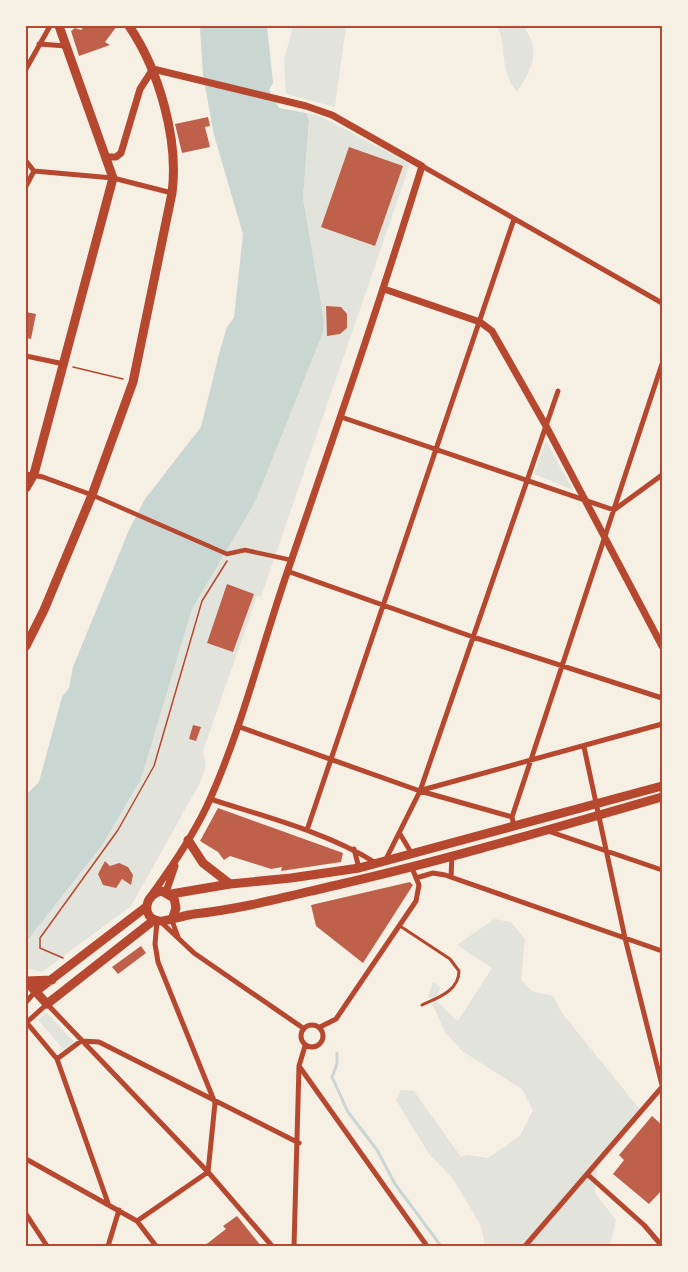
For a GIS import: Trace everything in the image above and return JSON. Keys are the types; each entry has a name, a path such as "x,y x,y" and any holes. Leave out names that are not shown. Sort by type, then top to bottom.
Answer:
{"main road":[{"path":"26,488 64,364 113,178 58,26"},
{"path":"26,646 44,610 92,495 133,382 172,193 174,175 172,147 153,69 129,26"},
{"path":"35,992 54,980 146,907 152,894 359,868 513,822 596,804 663,786"},
{"path":"26,981 47,1004 157,921 246,906 412,867 548,831 663,797"},
{"path":"188,840 203,863 230,884"},
{"path":"169,893 176,903 172,917"},
{"path":"146,907 157,921"},
{"path":"26,981 54,980"}],"street":[{"path":"26,69 50,26"},
{"path":"39,44 66,46"},
{"path":"26,52 33,55"},
{"path":"106,157 116,157 121,153 140,89 153,69 306,106 351,124 663,303"},
{"path":"26,162 34,171 113,178 172,193"},
{"path":"152,894 178,858 210,799 237,726 287,571 384,289 422,166"},
{"path":"26,186 34,171"},
{"path":"307,831 514,219"},
{"path":"384,289 480,322 492,331 546,426 663,646"},
{"path":"26,356 64,364"},
{"path":"237,726 513,822 604,537 663,364"},
{"path":"210,799 307,831 381,862 400,834 420,790 558,391"},
{"path":"341,417 615,510"},
{"path":"29,474 92,495 230,554 254,550 291,560"},
{"path":"615,510 663,475"},
{"path":"287,571 473,637 663,698"},
{"path":"420,790 663,724"},
{"path":"525,1246 663,1086 625,938 584,747"},
{"path":"548,831 663,870"},
{"path":"400,834 412,854"},
{"path":"354,849 359,868"},
{"path":"451,877 452,855"},
{"path":"169,893 178,858"},
{"path":"320,1028 323,1038 320,1044 313,1048 306,1046 301,1039 303,1028 309,1024 320,1028 336,1019 400,926 418,895 419,885 412,867"},
{"path":"416,878 433,873 451,877 663,951"},
{"path":"172,917 178,939"},
{"path":"157,921 178,939 303,1028"},
{"path":"137,1221 208,1172 215,1102 158,962 155,944 157,921"},
{"path":"26,1002 35,992"},
{"path":"108,1203 57,1059 26,1023 47,1004 208,1172 272,1246"},
{"path":"57,1059 81,1041 88,1039 104,1044 298,1143"},
{"path":"294,1246 299,1066 306,1046"},
{"path":"299,1066 427,1246"},
{"path":"26,1160 108,1203 137,1221 156,1246"},
{"path":"587,1174 644,1225 662,1246"},
{"path":"108,1246 119,1210"},
{"path":"26,1214 46,1246"}],"lane":[{"path":"400,926 450,959 459,971 457,982 444,995 422,1005"}],"path":[{"path":"64,364 133,382"},
{"path":"72,966 66,959 40,948 40,938 118,830 154,766 202,601 230,554"}],"shaded area":[{"path":"200,26 267,26 273,83 269,90 279,108 306,113 309,121 303,198 324,321 323,332 255,502 192,609 141,779 103,844 26,942 26,795 39,782 62,697 69,688 73,667 129,530 145,499 201,427 220,350 227,327 234,318 243,234 214,135 203,75"},
{"path":"293,26 346,26 335,107 286,94 284,60"},
{"path":"497,26 523,26 532,43 533,59 517,92 507,75"},
{"path":"306,113 320,116 410,164 261,597 257,596 203,751 206,766 200,783 131,906 42,972 26,968 26,942 103,844 141,779 192,609 323,332 324,321 303,198 309,126"},
{"path":"546,441 573,490 534,474"},
{"path":"494,919 511,922 525,939 521,980 532,991 553,996 562,1013 642,1112 597,1166 595,1193 616,1220 610,1246 485,1246 481,1226 453,1179 429,1154 396,1100 401,1090 414,1091 461,1157 467,1155 488,1158 520,1136 533,1110 522,1089 462,1051 445,1032 428,995 433,982 440,987 436,1001 458,1021 492,968 457,945"},
{"path":"46,1012 75,1043 65,1051 38,1020"}],"building":[{"path":"84,26 117,26 105,42 110,45 79,56 71,31 75,28 81,30"},
{"path":"208,117 210,126 205,127 210,147 182,153 175,124"},
{"path":"349,147 403,166 375,246 321,227"},
{"path":"326,306 341,307 347,314 347,328 340,334 327,336"},
{"path":"26,312 36,314 31,339 26,338"},
{"path":"227,584 254,594 233,652 207,643"},
{"path":"193,725 201,727 196,741 189,739"},
{"path":"218,808 343,853 341,862 281,871 282,867 271,869 230,856 224,860 218,852 200,841"},
{"path":"105,861 110,866 119,863 128,867 133,875 131,885 122,879 116,888 103,885 98,874"},
{"path":"410,882 413,885 363,963 316,926 311,905"},
{"path":"141,946 146,953 118,974 112,967"},
{"path":"652,1116 662,1125 662,1190 649,1204 613,1174 624,1160 619,1155"},
{"path":"237,1216 261,1246 204,1246 226,1229 223,1226"}],"waterway":[{"path":"337,1053 337,1064 332,1077 348,1112 377,1150 395,1184 441,1246"}]}
